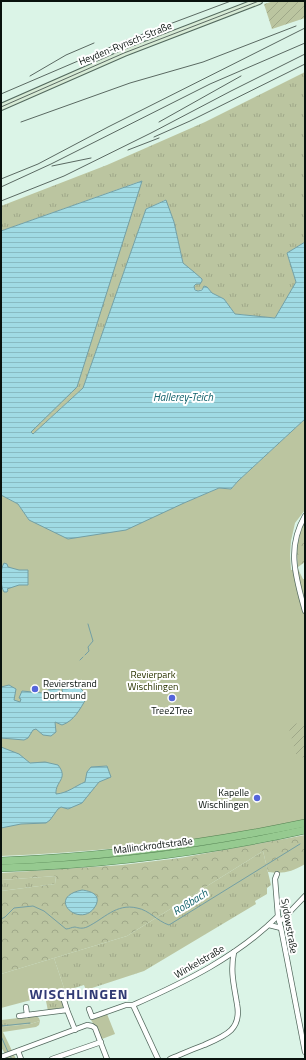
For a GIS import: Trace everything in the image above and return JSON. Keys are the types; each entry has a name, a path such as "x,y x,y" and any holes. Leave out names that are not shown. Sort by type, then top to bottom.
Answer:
{"highway":[{"name":"Mallinckrodtstraße","path":"1,861 52,859 112,854 251,834 305,823"},
{"name":"Mallinckrodtstraße","path":"1,868 52,866 178,852 238,843 305,830"}],"main road":[{"name":"Heyden-Rynsch-Straße","path":"1,107 124,53 259,1"}],"street":[{"path":"305,516 298,528 293,554 297,580 305,611"},
{"name":"Sydowstraße","path":"277,874 275,879 278,918 305,1052"},
{"name":"Winkelstraße","path":"92,1017 126,1005 133,1005 187,980 234,952 278,918 283,919 305,896"},
{"path":"269,925 281,928"},
{"path":"170,1059 224,1037 235,1025 238,1019 238,1011 231,966 234,952"},
{"path":"222,960 231,966"},
{"path":"62,994 75,1030"},
{"path":"133,1005 158,1059"},
{"path":"26,1007 27,1015"},
{"path":"88,1022 92,1017 89,1009"},
{"path":"19,1016 67,1010"},
{"path":"1,1057 75,1030 92,1026 95,1028 107,1059"},
{"path":"52,1059 100,1042"},
{"path":"18,1051 21,1059"}],"green space":[{"path":"274,1 305,1 305,18 272,29 264,4"},
{"path":"305,72 305,242 287,253 296,282 275,318 235,314 224,299 212,293 207,287 197,291 194,287 196,284 196,275 183,263 174,222 165,200 146,209 83,388 33,434 31,432 141,181 1,231 1,206 107,165 205,122"},
{"name":"Revierpark Wischlingen","path":"305,419 305,510 295,523 290,555 291,570 298,569 303,579 305,579 305,594 301,596 305,611 305,820 192,840 77,852 1,856 1,495 18,504 29,520 184,503 219,488 231,489"},
{"path":"305,522 305,562 298,567 298,544 300,533"},
{"path":"305,722 305,757 297,758 288,725"},
{"path":"305,835 305,864 296,869 279,873 268,872 263,851 127,936 1,974 1,891 55,884 56,876 1,880 1,873 122,865 180,858"},
{"path":"263,851 271,885 267,888 267,894 255,901 256,904 144,971 86,990 84,985 65,991 54,958 127,936"},
{"path":"56,876 55,884 1,891 1,880"},
{"path":"54,958 65,991 1,1008 1,974"},
{"path":"58,992 64,1007 48,1011 45,996"},
{"path":"107,1014 115,1034 102,1039 91,1020"},
{"path":"36,1016 40,1021 30,1024 1,1027 1,1020"},
{"path":"40,1021 39,1025 36,1027 3,1032 16,1059 8,1059 1,1047 1,1027 30,1024"}],"water":[{"name":"Hallerey-Teich","path":"142,181 77,387 31,432 33,434 83,388 146,209 166,200 174,222 183,263 202,279 200,284 196,284 194,286 195,290 202,290 204,286 207,287 212,293 224,299 235,314 275,318 296,282 287,253 305,242 305,419 231,489 219,488 126,530 68,539 29,520 18,504 1,495 1,231"},
{"path":"4,563 7,564 8,567 19,570 28,570 28,585 19,585 7,589 7,592 4,592 1,578"},
{"path":"9,685 16,689 14,700 20,702 21,699 19,698 22,691 43,693 43,699 46,699 48,690 59,689 60,695 63,695 62,689 78,686 85,693 86,699 70,721 62,725 55,722 56,732 51,736 43,735 36,729 33,730 28,738 24,740 1,738 1,687"},
{"path":"1,747 19,754 30,763 45,762 58,765 61,770 62,777 57,786 56,794 68,791 85,782 87,772 91,767 107,766 111,777 99,782 82,803 68,809 61,807 58,809 46,823 21,824 1,828"},
{"path":"82,890 94,894 97,898 96,905 90,912 83,915 76,914 66,905 66,899 71,894"}],"waterway":[{"path":"85,655 89,651 88,647 93,641 88,624"},
{"path":"80,660 83,657"},
{"name":"Roßbach","path":"1,919 14,908 33,906 44,911 66,929 75,927 82,928 93,924 116,910 130,907 141,909 169,925 300,844"},
{"path":"1,1026 30,1023"},
{"path":"1,1036 8,1052"}],"tram line":[{"path":"1,107 124,53 259,1"}],"railway":[{"path":"1,94 127,40 231,1"},
{"path":"21,122 130,83 203,62 296,26"},
{"path":"1,179 38,164 305,28"},
{"path":"30,76 66,55 94,43"},
{"path":"1,187 51,164 210,84 305,43"},
{"path":"1,201 64,176 305,54"},
{"path":"154,137 190,121 305,64"},
{"path":"159,122 241,76"},
{"path":"128,150 159,138"},
{"path":"52,166 91,158"}],"place":[{"name":"Revierstrand Dortmund","path":"35,689"},
{"name":"Tree2Tree","path":"172,698"},
{"name":"Kapelle Wischlingen","path":"257,798"}],"district":[{"name":"WISCHLINGEN","path":"79,994"}]}
